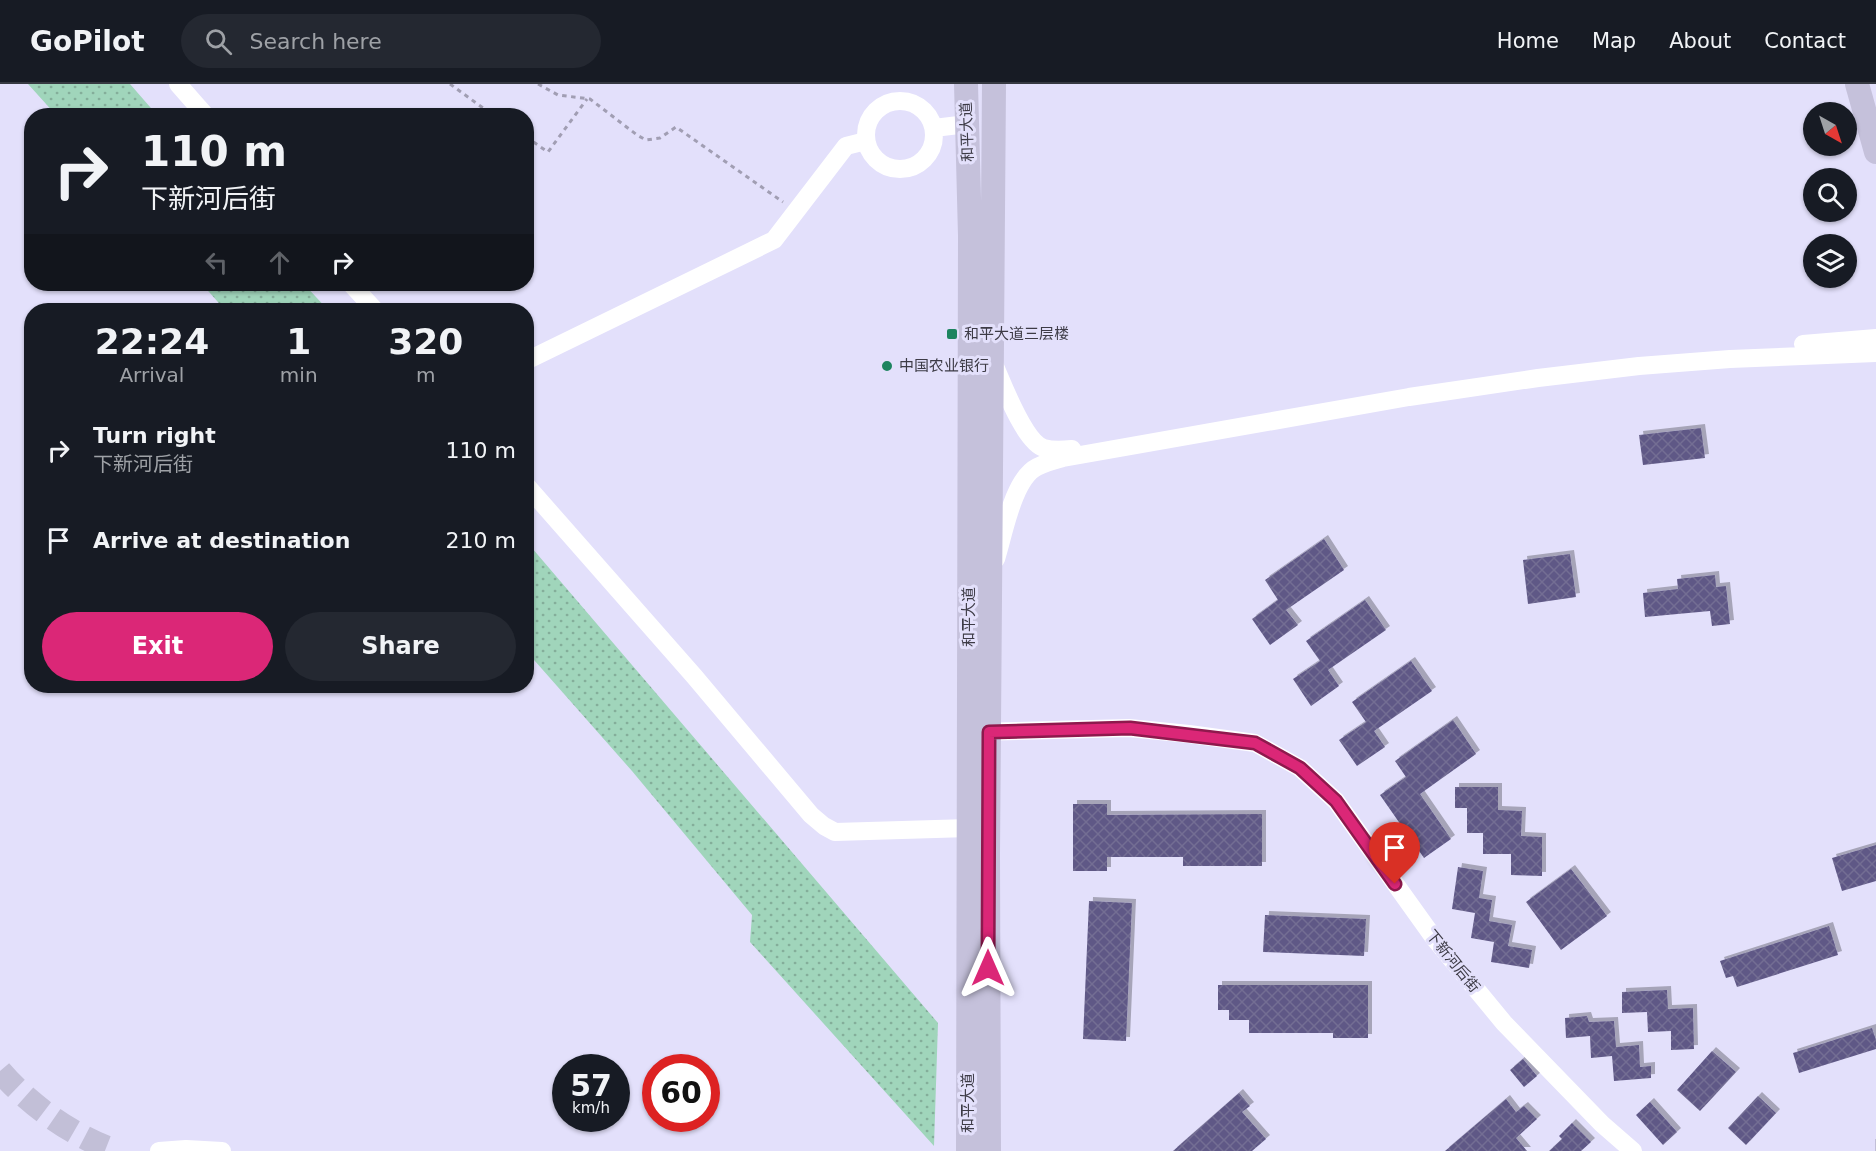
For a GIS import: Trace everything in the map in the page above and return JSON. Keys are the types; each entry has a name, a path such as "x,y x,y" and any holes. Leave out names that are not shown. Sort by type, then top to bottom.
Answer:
{"main road":[{"name":"和平大道","path":"966,84 989,1151"},
{"name":"和平大道","path":"968,1151 969,834 990,587 994,84"},
{"path":"1857,84 1876,152"}],"street":[{"path":"178,84 199,108"},
{"path":"894,101 911,102 919,106 926,112 934,133 932,146 922,161 906,169 897,169 880,163 873,157 866,141 867,123 871,115 877,108 894,101"},
{"path":"934,133 967,130"},
{"path":"534,358 774,240 846,147 866,141"},
{"path":"357,291 369,303"},
{"path":"992,359 1024,428 1033,440 1043,448 1061,450 1572,366 1876,338"},
{"path":"990,587 1008,517 1023,478 1036,467 1064,458 1409,397 1538,378 1640,366 1730,359 1876,353"},
{"path":"534,494 694,676 811,815 824,826 835,832 969,834"},
{"name":"下新河后街","path":"979,732 1130,728 1189,734 1255,743 1300,768 1336,801 1434,938 1504,1023 1602,1124 1634,1151"},
{"path":"159,1151 186,1149 222,1151"}],"path":[{"path":"450,84 483,108"},
{"path":"538,84 558,95 590,99 646,140 660,138 676,127 796,212"},
{"path":"534,142 548,152 587,99"}],"green space":[{"path":"28,84 130,84 151,108 50,108"},
{"path":"208,291 310,291 322,303 219,303"},
{"path":"534,550 938,1023 934,1146 750,942 752,915 632,771 534,660"}],"building":[{"path":"1701,428 1705,458 1643,465 1639,435"},
{"path":"1324,539 1344,570 1286,610 1298,625 1270,645 1252,619 1278,600 1265,580"},
{"path":"1570,554 1576,597 1528,604 1523,560"},
{"path":"1715,575 1716,587 1726,586 1730,624 1712,626 1710,611 1645,617 1643,593 1678,589 1677,579"},
{"path":"1365,600 1386,630 1328,670 1339,686 1311,706 1293,679 1320,661 1306,641"},
{"path":"1411,661 1432,691 1374,731 1385,747 1357,766 1339,740 1366,722 1352,702"},
{"path":"1453,720 1476,754 1420,794 1451,839 1424,858 1380,795 1406,777 1395,761"},
{"path":"1455,787 1498,787 1498,810 1522,811 1521,836 1542,837 1542,876 1511,875 1511,854 1483,854 1483,833 1467,833 1467,808 1455,808"},
{"path":"1073,804 1107,804 1107,815 1262,814 1262,866 1183,866 1183,857 1107,857 1107,871 1073,871"},
{"path":"1876,845 1876,881 1842,891 1832,858"},
{"path":"1458,867 1483,871 1479,898 1492,900 1489,921 1512,925 1508,946 1532,950 1529,968 1491,962 1494,942 1471,938 1475,913 1452,909"},
{"path":"1571,869 1607,916 1561,950 1526,902"},
{"path":"1089,901 1132,903 1126,1041 1083,1039"},
{"path":"1265,915 1366,919 1364,956 1263,952"},
{"path":"1829,926 1838,955 1737,987 1733,976 1726,978 1720,961"},
{"path":"1218,985 1368,985 1368,1038 1333,1038 1333,1033 1249,1033 1249,1020 1229,1020 1229,1010 1218,1010"},
{"path":"1667,990 1668,1009 1693,1008 1694,1049 1671,1050 1671,1031 1648,1032 1647,1012 1622,1013 1622,992"},
{"path":"1587,1016 1589,1022 1614,1021 1616,1047 1639,1045 1640,1067 1651,1066 1651,1078 1614,1081 1612,1056 1591,1058 1590,1036 1566,1038 1565,1018"},
{"path":"1872,1028 1876,1049 1799,1073 1793,1053"},
{"path":"1712,1051 1736,1072 1700,1111 1677,1090"},
{"path":"1523,1059 1537,1076 1524,1087 1510,1070"},
{"path":"1239,1093 1250,1106 1242,1112 1266,1139 1252,1151 1173,1151"},
{"path":"1758,1096 1776,1113 1746,1145 1728,1128"},
{"path":"1506,1099 1516,1112 1524,1106 1537,1119 1516,1138 1527,1151 1445,1151"},
{"path":"1650,1102 1677,1132 1663,1145 1636,1115"},
{"path":"1572,1123 1591,1142 1581,1151 1549,1151 1562,1139 1559,1136"}],"tunnel":[{"path":"0,1071 38,1108 84,1137 116,1151"}],"place":[{"name":"和平大道三层楼","path":"952,334"},
{"name":"中国农业银行","path":"887,366"}],"route":[{"path":"988,968 989,732 1130,728 1255,743 1300,768 1336,801 1395,884"}]}
